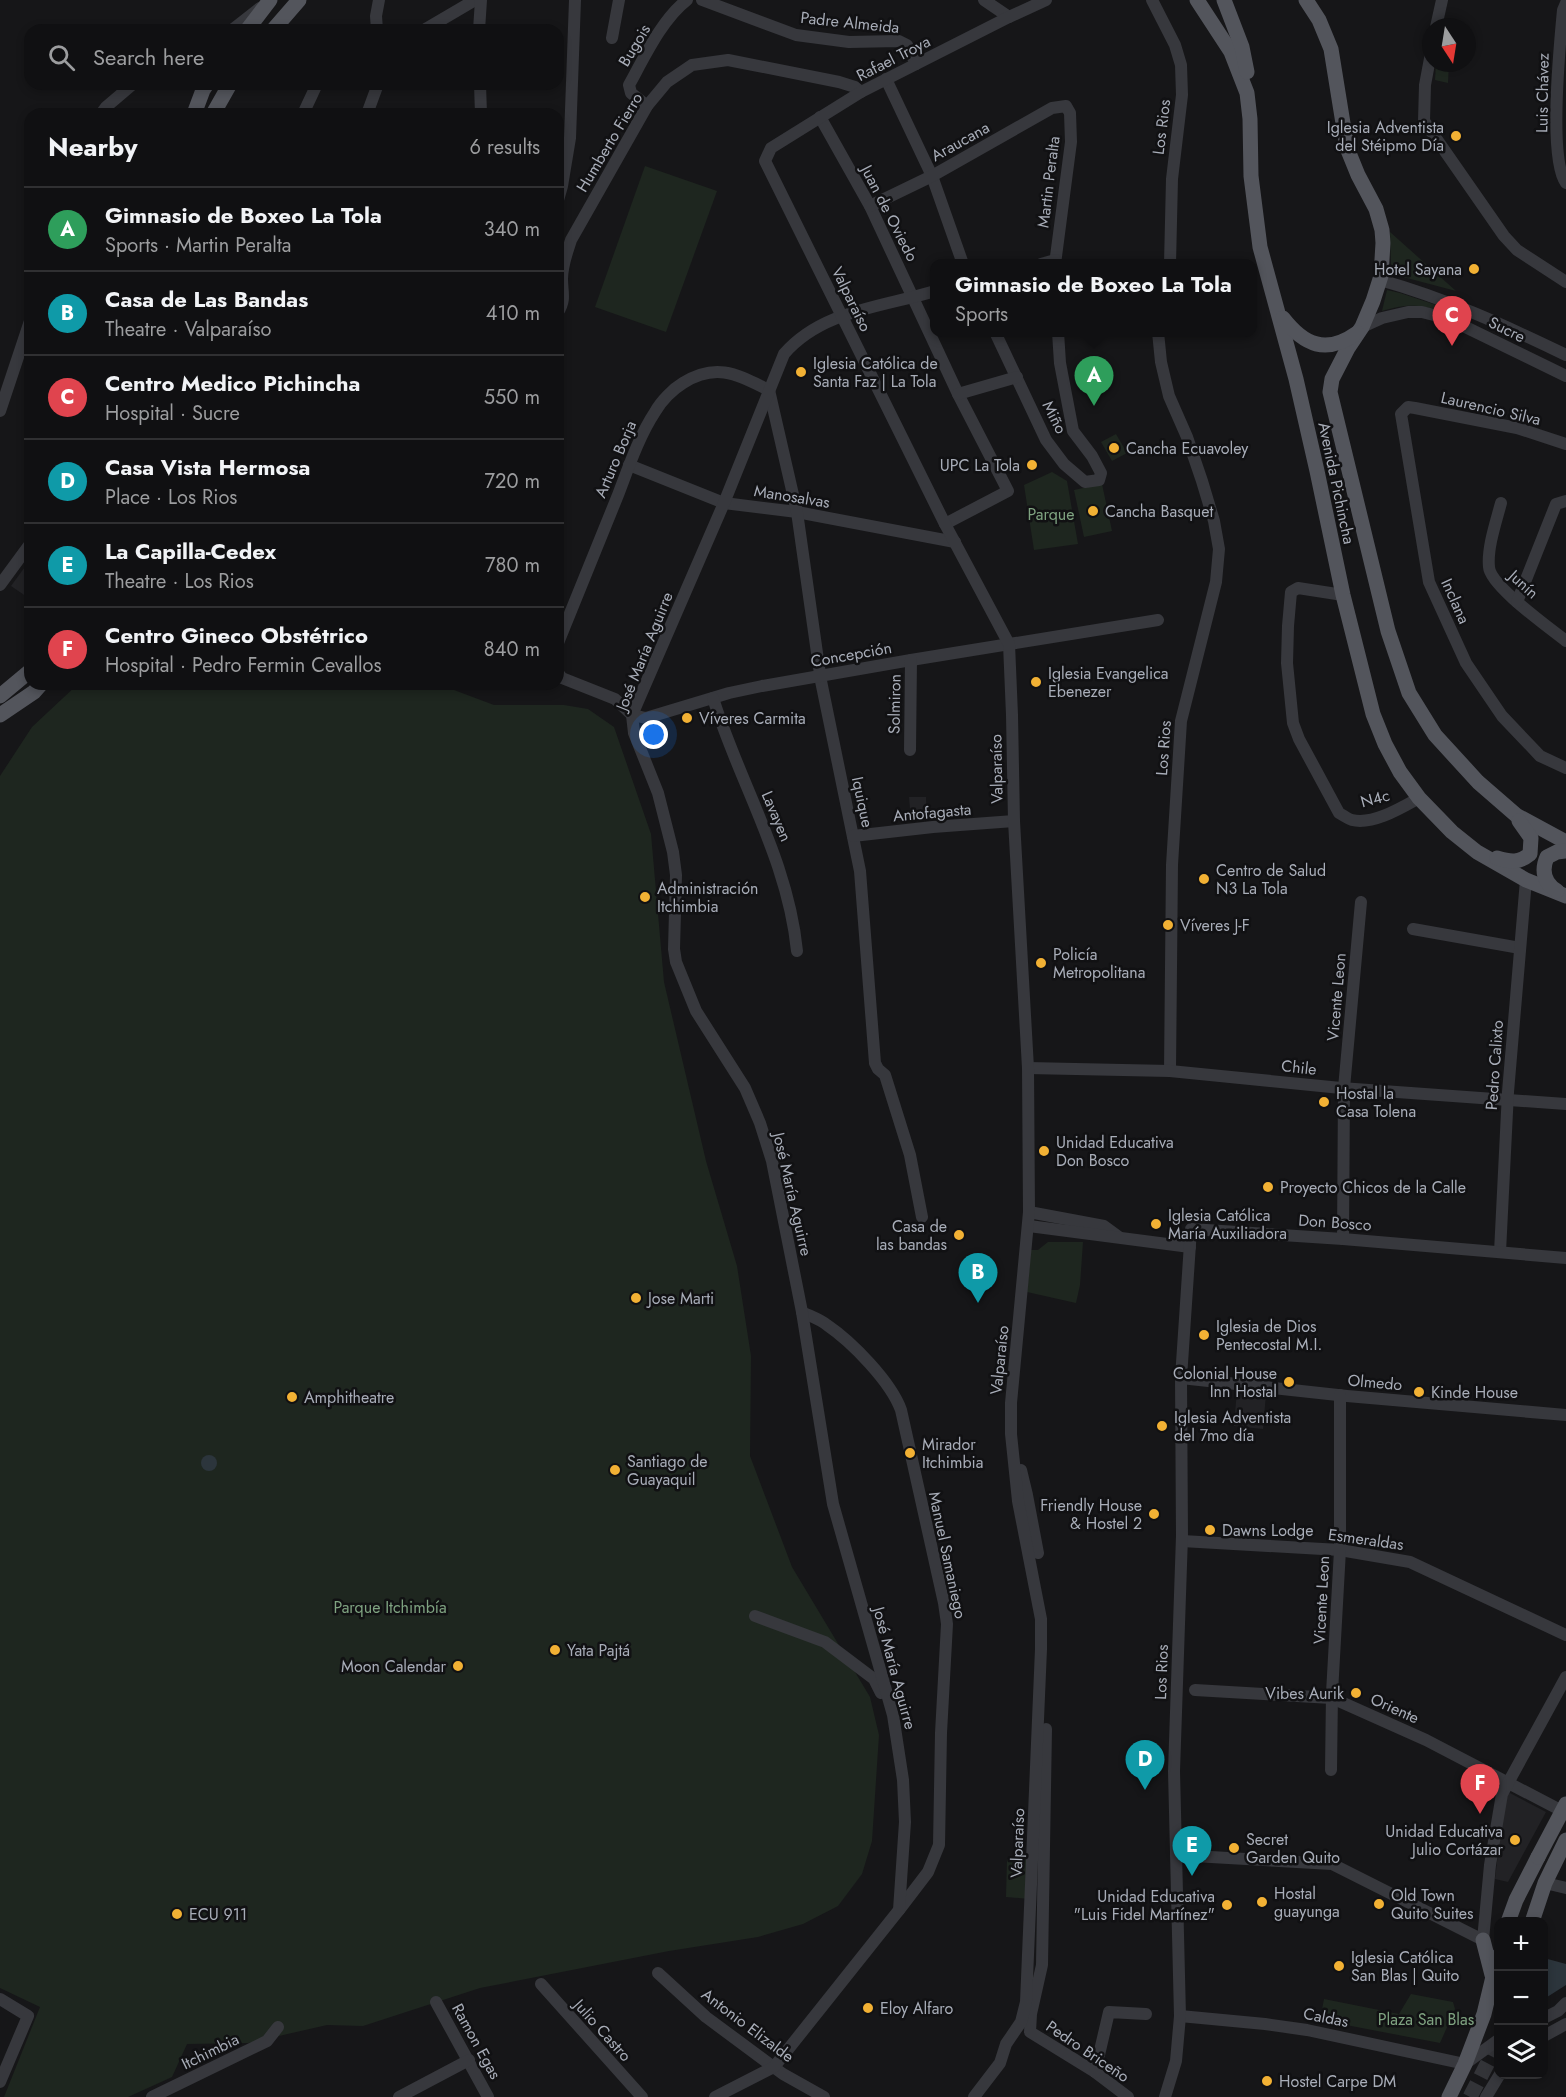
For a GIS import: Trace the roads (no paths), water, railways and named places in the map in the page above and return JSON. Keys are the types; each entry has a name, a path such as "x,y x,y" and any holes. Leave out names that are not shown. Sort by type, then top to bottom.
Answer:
{"main road":[{"path":"278,24 299,0"},
{"name":"Avenida Pichincha","path":"1197,0 1235,60 1249,102 1251,176 1260,247 1279,313 1317,471 1343,595 1373,714 1400,772 1419,798 1446,826 1477,852 1526,880 1566,896"},
{"path":"1224,0 1242,47 1246,64 1249,102"},
{"name":"Avenida Pichincha","path":"1306,0 1327,36 1336,72 1347,148 1380,221 1383,243 1380,280 1360,330 1332,379 1330,393 1388,632 1409,693 1435,735 1478,782 1516,816 1566,842"},
{"path":"252,24 269,1"},
{"path":"196,108 203,90"},
{"path":"216,108 227,90"},
{"path":"1279,313 1299,335 1316,344 1334,344 1360,330"},
{"path":"0,696 24,676"},
{"path":"0,715 36,690"},
{"path":"1477,852 1512,862 1523,860 1530,854 1531,838 1516,816"},
{"path":"1566,851 1547,857 1544,869 1545,879 1550,887 1566,896"},
{"path":"1510,1917 1516,1900 1566,1804"},
{"path":"1534,1917 1545,1883 1566,1840"},
{"path":"1483,1940 1493,1978"},
{"path":"1449,2097 1465,2064 1484,2014 1495,1971"}],"street":[{"path":"377,24 379,0"},
{"path":"434,24 475,0"},
{"path":"479,24 481,0"},
{"path":"564,174 570,138 575,0"},
{"path":"612,38 619,0"},
{"name":"Bugois","path":"647,106 631,93 629,85 667,21 687,0"},
{"name":"Padre Almeida","path":"702,0 796,35 849,42 899,41 907,45 916,64"},
{"path":"984,0 1009,17"},
{"name":"Rafael Troya","path":"765,160 771,148 861,92 1047,0"},
{"name":"Los Rios","path":"1152,0 1175,45 1181,65 1182,94 1172,179 1170,259"},
{"path":"1438,18 1442,0"},
{"path":"240,24 269,1"},
{"name":"Luis Chávez","path":"1566,3 1563,10 1558,64 1557,127 1560,170 1566,183"},
{"name":"Humberto Fierro","path":"564,261 571,240 647,106 667,82 692,65 728,60 839,82 855,87 861,92"},
{"path":"1428,72 1424,121 1503,236 1517,250 1566,282"},
{"path":"886,80 932,176 961,259"},
{"path":"105,108 126,90"},
{"path":"306,108 313,90"},
{"path":"369,108 376,90"},
{"path":"480,90 481,108"},
{"name":"Araucana","path":"870,206 932,176 1052,108 1066,106"},
{"name":"Martin Peralta","path":"1055,259 1071,142 1070,113 1066,106"},
{"name":"Juan de Oviedo","path":"820,117 870,206 930,333"},
{"name":"Valparaíso","path":"765,160 945,524 1008,644 1014,821 1028,1068 1029,1212 1011,1403 1011,1434 1018,1501 1041,1619 1026,2002 1021,2022 1006,2044 1000,2063 974,2097"},
{"name":"Sucre","path":"1380,280 1433,296 1509,328 1566,356"},
{"name":"José María Aguirre","path":"899,1910 905,1822 903,1780 893,1715 833,1504 802,1312 772,1161 760,1123 745,1088 696,1011 676,962 674,852 658,794 634,734 632,715 724,503 784,354 799,339 842,315 930,293"},
{"name":"Sucre","path":"1360,330 1393,315 1422,312 1450,319 1566,376"},
{"name":"Juan de Oviedo","path":"932,337 958,394 1008,491 945,524"},
{"name":"Miño","path":"997,337 1046,440 1064,464 1085,482 1099,480 1101,473 1099,467 1073,431 1060,363 1058,337"},
{"name":"Los Rios","path":"1158,337 1161,362 1169,396 1202,481 1214,521 1219,549 1215,586 1181,721 1173,866 1170,1071"},
{"path":"0,411 24,339"},
{"name":"Arturo Borja","path":"564,628 629,465 654,412 666,398 684,383 705,374 719,372 736,374 769,390"},
{"path":"958,394 1017,377"},
{"name":"Iquique","path":"769,390 797,513 820,676 860,871 875,1063 885,1075 910,1155 922,1217"},
{"name":"Laurencio Silva","path":"1408,407 1517,428 1566,444"},
{"name":"Inclana","path":"1408,407 1401,414 1429,582 1436,598 1466,663 1502,716 1540,756 1566,768"},
{"name":"Manosalvas","path":"629,465 724,503 797,513 955,542"},
{"path":"1517,602 1561,502"},
{"name":"Junín","path":"1501,503 1493,532 1489,569 1496,581 1517,602 1566,640"},
{"path":"0,585 5,570 24,550"},
{"name":"N4c","path":"1343,595 1298,588 1291,592 1287,663 1293,723 1299,739 1339,813 1351,820 1367,820 1393,813 1419,798"},
{"name":"Concepción","path":"632,715 651,717 762,686 1158,620"},
{"name":"Solmiron","path":"910,750 911,660"},
{"path":"564,678 615,699 632,715"},
{"name":"Lavayen","path":"713,698 736,763 770,838 786,889 797,951"},
{"name":"Antofagasta","path":"853,836 1014,821"},
{"name":"Pedro Calixto","path":"1500,1252 1508,1100 1526,880"},
{"name":"Vicente Leon","path":"1343,1239 1344,1088 1361,902"},
{"path":"1413,929 1520,948"},
{"name":"Chile","path":"1028,1068 1170,1071 1344,1088 1566,1104"},
{"path":"1029,1212 1104,1226 1120,1238"},
{"path":"1029,1226 1190,1247"},
{"name":"Don Bosco","path":"1190,1247 1191,1229 1566,1258"},
{"name":"Los Rios","path":"1165,2097 1176,2061 1180,2016 1174,1771 1182,1541 1181,1378 1190,1247"},
{"name":"Manuel Samaniego","path":"802,1312 826,1324 864,1359 896,1395 944,1603 947,1624 941,1733 939,1845 928,1872 899,1910"},
{"name":"Olmedo","path":"1181,1378 1566,1415"},
{"name":"Vicente Leon","path":"1331,1770 1332,1698 1340,1550 1340,1395"},
{"name":"Valparaíso","path":"1011,1434 1032,1522 1046,1600 1048,1641 1042,1965 1031,2014 1030,2032"},
{"name":"Esmeraldas","path":"1182,1541 1340,1550 1410,1562 1566,1635"},
{"path":"755,1616 825,1642 874,1679 893,1715"},
{"path":"1176,1855 1332,1864 1483,1940 1490,1864 1502,1794 1566,1677"},
{"name":"Oriente","path":"1195,1690 1332,1698 1426,1740 1566,1813"},
{"path":"1545,1883 1566,1888"},
{"path":"715,2097 774,2067 899,1910"},
{"name":"Antonio Elizalde","path":"658,1972 706,2017 774,2067 824,2097"},
{"name":"Julio Castro","path":"541,1984 642,2097"},
{"path":"0,1999 27,2016 0,2082"},
{"name":"Ramon Egas","path":"436,2002 488,2097"},
{"path":"1548,2016 1558,2011 1566,2003"},
{"path":"1095,2072 1109,2012 1146,2014"},
{"name":"Caldas","path":"1180,2016 1307,2030 1465,2064"},
{"path":"1548,2034 1566,2024"},
{"name":"Itchimbia","path":"152,2097 267,2041 278,2027"},
{"name":"Pedro Briceño","path":"1030,2032 1095,2072 1128,2097"},
{"path":"1465,2064 1494,2043"},
{"path":"399,2097 469,2060"},
{"path":"1486,2097 1497,2079"}],"tunnel":[{"path":"1470,2097 1494,2051"}],"place":[{"name":"Iglesia Adventista del Stéipmo Día","path":"1456,136"},
{"name":"Hotel Sayana","path":"1474,269"},
{"name":"Centro Medico Pichincha","path":"1452,346"},
{"name":"Iglesia Católica de Santa Faz | La Tola","path":"801,372"},
{"name":"Gimnasio de Boxeo La Tola","path":"1094,406"},
{"name":"Cancha Ecuavoley","path":"1114,448"},
{"name":"UPC La Tola","path":"1032,465"},
{"name":"Cancha Basquet","path":"1093,511"},
{"name":"Iglesia Evangelica Ebenezer","path":"1036,682"},
{"name":"Víveres Carmita","path":"687,718"},
{"name":"Centro de Salud N3 La Tola","path":"1204,879"},
{"name":"Administración Itchimbia","path":"645,897"},
{"name":"Víveres J-F","path":"1168,925"},
{"name":"Policía Metropolitana","path":"1041,963"},
{"name":"Hostal la Casa Tolena","path":"1324,1102"},
{"name":"Unidad Educativa Don Bosco","path":"1044,1151"},
{"name":"Proyecto Chicos de la Calle","path":"1268,1187"},
{"name":"Iglesia Católica María Auxiliadora","path":"1156,1224"},
{"name":"Casa de las bandas","path":"959,1235"},
{"name":"Jose Marti","path":"636,1298"},
{"name":"Casa de Las Bandas","path":"978,1303"},
{"name":"Iglesia de Dios Pentecostal M.I.","path":"1204,1335"},
{"name":"Colonial House Inn Hostal","path":"1289,1382"},
{"name":"Kinde House","path":"1419,1392"},
{"name":"Amphitheatre","path":"292,1397"},
{"name":"Iglesia Adventista del 7mo día","path":"1162,1426"},
{"name":"Mirador Itchimbia","path":"910,1453"},
{"name":"Santiago de Guayaquil","path":"615,1470"},
{"name":"Friendly House & Hostel 2","path":"1154,1514"},
{"name":"Dawns Lodge","path":"1210,1530"},
{"name":"Yata Pajtá","path":"555,1650"},
{"name":"Moon Calendar","path":"458,1666"},
{"name":"Vibes Aurik","path":"1356,1693"},
{"name":"Casa Vista Hermosa","path":"1145,1790"},
{"name":"Centro Gineco Obstétrico","path":"1480,1814"},
{"name":"Unidad Educativa Julio Cortázar","path":"1515,1840"},
{"name":"Secret Garden Quito","path":"1234,1848"},
{"name":"La Capilla-Cedex","path":"1192,1876"},
{"name":"Hostal guayunga","path":"1262,1902"},
{"name":"Old Town Quito Suites","path":"1379,1904"},
{"name":"Unidad Educativa \"Luis Fidel Martínez\"","path":"1227,1905"},
{"name":"ECU 911","path":"177,1914"},
{"name":"Iglesia Católica San Blas | Quito","path":"1339,1966"},
{"name":"Eloy Alfaro","path":"868,2008"},
{"name":"Hostel Carpe DM","path":"1267,2081"}],"park label":[{"name":"Parque","path":"1051,514"},
{"name":"Parque Itchimbía","path":"390,1607"},
{"name":"Plaza San Blas","path":"1426,2019"}]}
